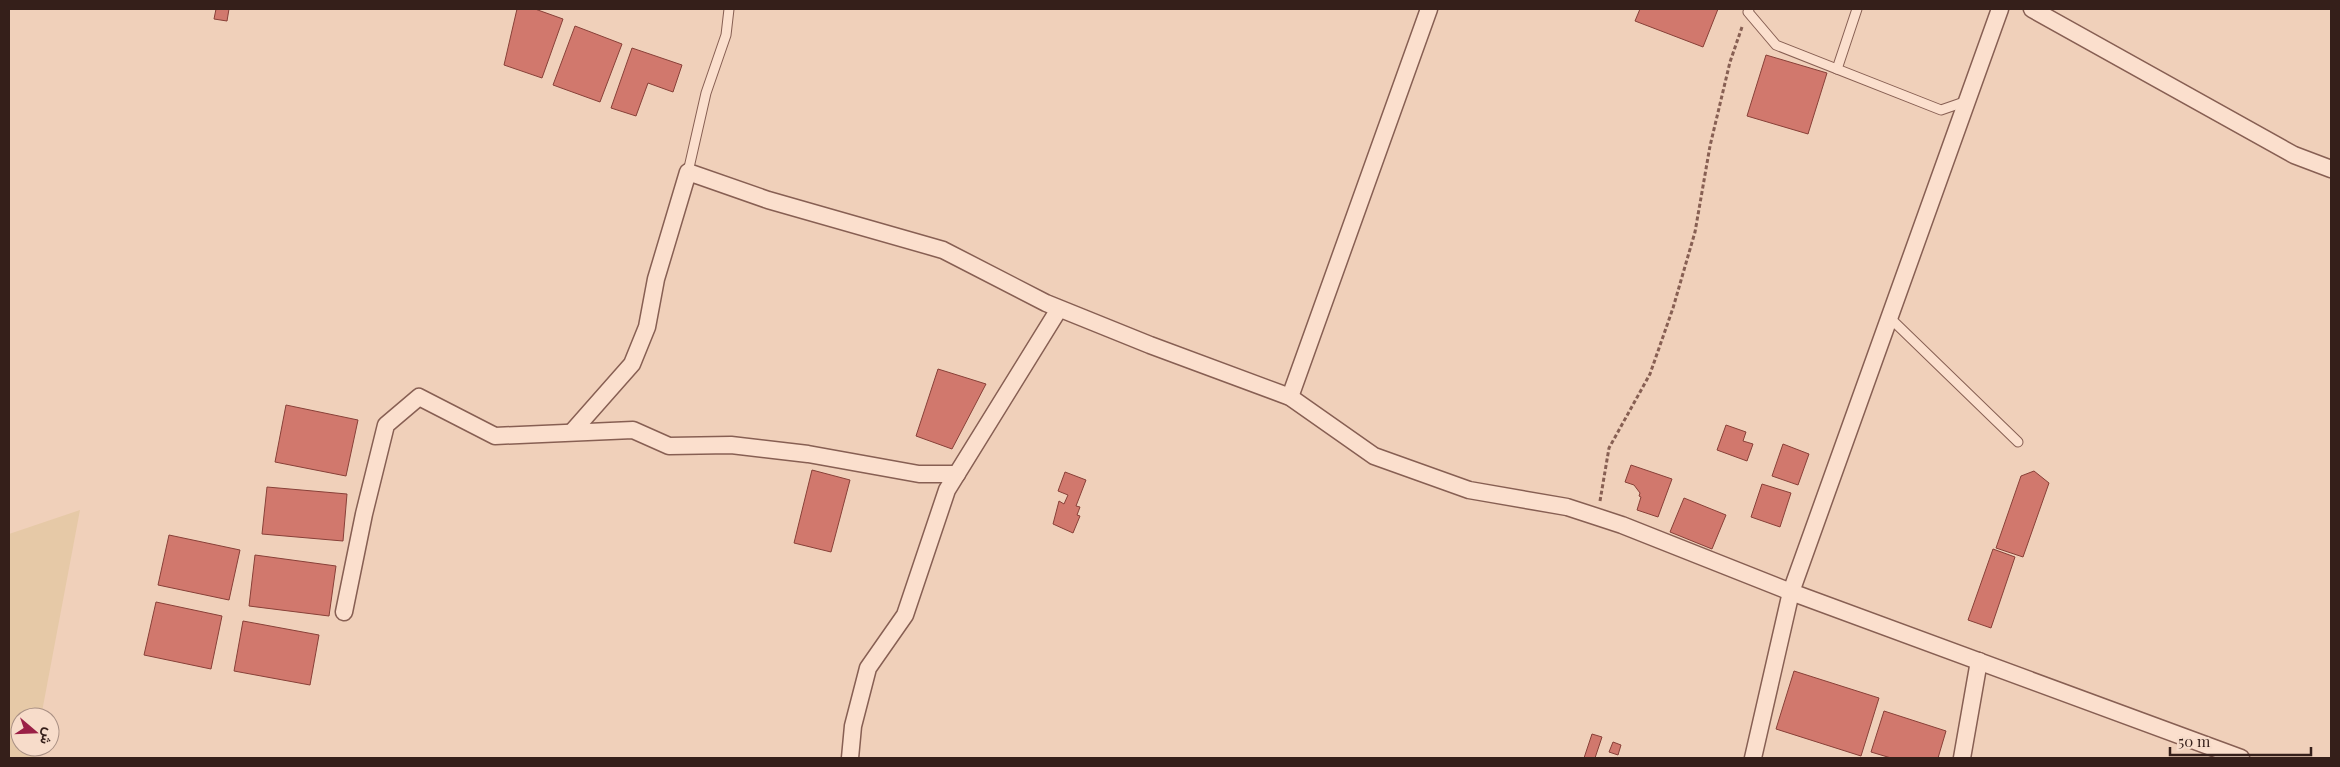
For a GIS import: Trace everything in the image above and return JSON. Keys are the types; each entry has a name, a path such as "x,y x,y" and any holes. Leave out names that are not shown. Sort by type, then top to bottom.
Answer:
{"street":[{"path":"1290,397 1429,9"},
{"path":"1754,758 1791,592 2000,9"},
{"path":"2032,9 2294,155 2331,169"},
{"path":"572,432 632,364 647,327 656,279 688,172 768,200 943,250 1059,309 1290,397 1374,456 1469,490 1567,506 1597,516 1791,592 2241,758"},
{"path":"850,758 853,726 868,668 904,616 948,490 1059,309"},
{"path":"344,612 364,514 386,425 419,397 495,436 633,430 669,446 731,445 826,457 919,474 957,474"},
{"path":"1962,758 1979,661"}],"lane":[{"path":"688,172 706,93 726,35 729,9"},
{"path":"1837,70 1857,9"},
{"path":"1748,11 1776,45 1941,110 1967,101"},
{"path":"1889,318 2018,442"}],"path":[{"path":"1597,516 1609,448 1650,374 1673,308 1695,232 1710,146 1730,62 1748,11"}],"shaded area":[{"path":"80,510 43,707 10,707 10,757 34,758 9,758 9,534"}],"building":[{"path":"216,9 229,9 227,21 214,19"},
{"path":"517,9 535,9 563,19 542,78 504,65"},
{"path":"1640,9 1718,9 1703,47 1635,21"},
{"path":"575,26 622,44 600,102 553,85"},
{"path":"632,48 682,65 673,92 648,83 636,116 611,108"},
{"path":"1766,55 1827,73 1808,134 1747,116"},
{"path":"938,369 986,384 952,449 916,436"},
{"path":"286,405 358,420 346,476 275,462"},
{"path":"1726,425 1746,432 1743,441 1753,444 1747,461 1717,450"},
{"path":"1783,444 1809,454 1798,485 1772,476"},
{"path":"1631,465 1672,479 1658,517 1637,510 1641,497 1639,496 1640,493 1634,485 1625,482"},
{"path":"812,470 850,480 831,552 794,543"},
{"path":"2034,471 2049,483 2023,557 1996,548 2021,476"},
{"path":"1065,472 1086,480 1076,506 1080,507 1077,515 1080,516 1073,533 1053,524 1059,501 1064,504 1068,495 1058,491"},
{"path":"1762,484 1791,493 1780,527 1751,517"},
{"path":"267,487 347,494 343,541 262,534"},
{"path":"1684,498 1726,515 1712,549 1670,532"},
{"path":"169,535 240,550 229,600 158,585"},
{"path":"1993,549 2015,557 1991,628 1968,620"},
{"path":"255,555 336,566 329,616 249,606"},
{"path":"156,602 222,616 211,669 144,655"},
{"path":"243,621 319,635 310,685 234,671"},
{"path":"1794,671 1879,698 1861,756 1776,729"},
{"path":"1884,711 1946,731 1938,758 1891,758 1871,752"},
{"path":"1592,734 1602,737 1595,758 1584,758"},
{"path":"1613,742 1621,745 1618,755 1609,752"}]}
